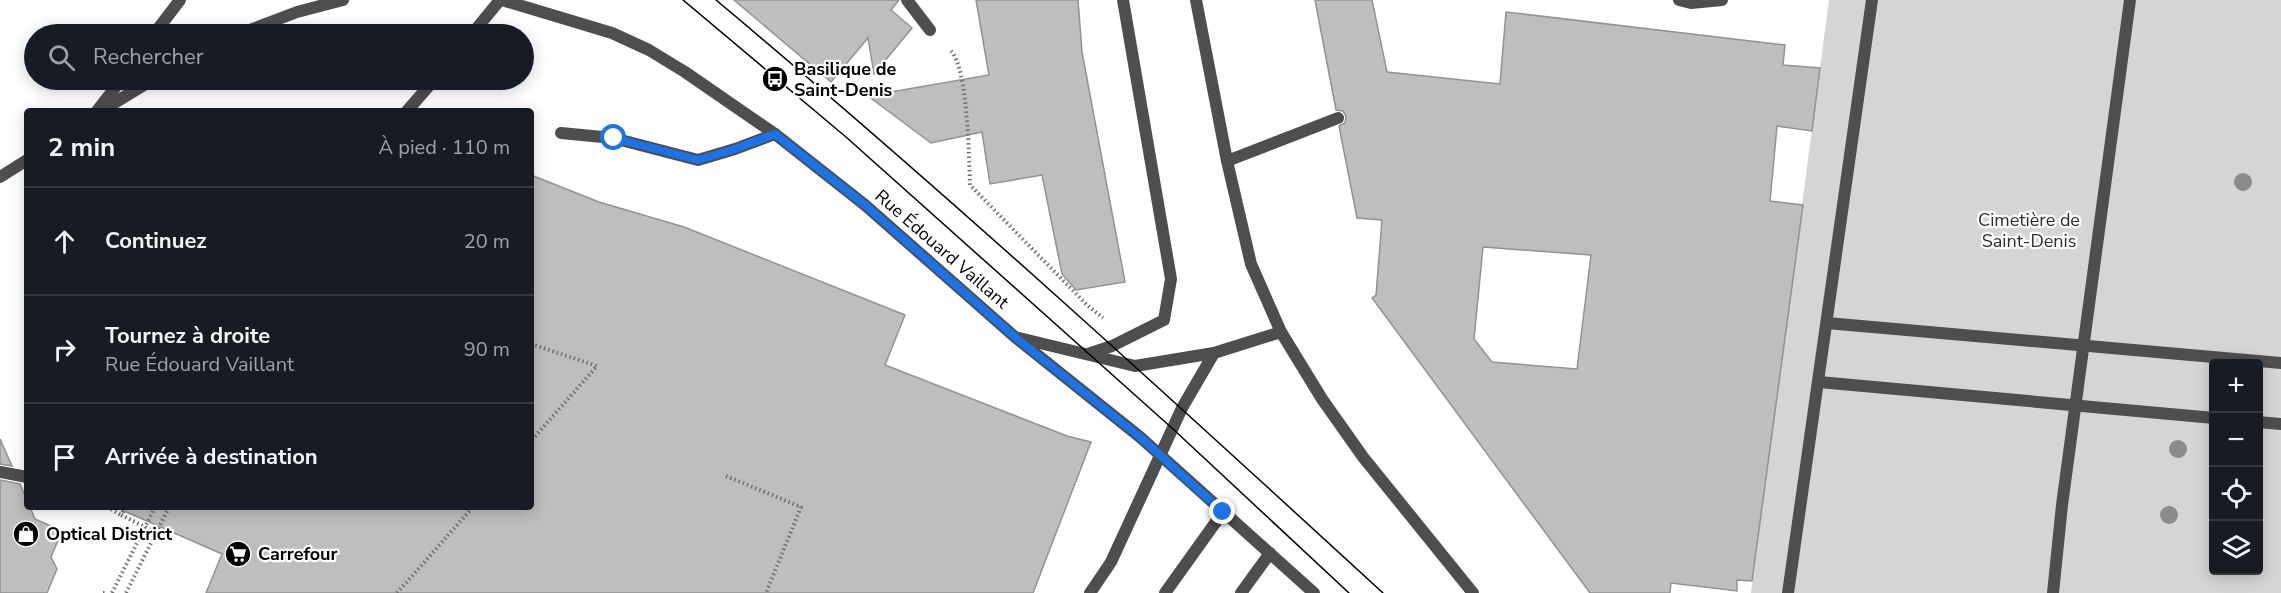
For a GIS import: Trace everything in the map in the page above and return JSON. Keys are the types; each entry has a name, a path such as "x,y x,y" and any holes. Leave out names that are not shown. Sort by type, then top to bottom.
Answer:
{"street":[{"path":"162,24 180,0"},
{"path":"265,24 297,12 343,0"},
{"path":"480,24 501,0"},
{"name":"Rue Édouard Vaillant","path":"501,0 612,33 649,50 775,134 865,205 1015,337 1161,456 1314,593"},
{"path":"907,0 930,30"},
{"path":"1088,354 1164,320 1171,279 1123,0"},
{"path":"1196,0 1227,161 1251,264 1281,332 1322,399 1363,457 1473,593"},
{"path":"1679,0 1691,3 1722,0"},
{"path":"1788,593 1872,0"},
{"path":"2054,593 2062,505 2130,0"},
{"path":"101,108 114,90"},
{"path":"104,108 135,90"},
{"path":"410,108 425,90"},
{"path":"1227,161 1338,118"},
{"path":"561,133 614,138 698,160 775,134"},
{"path":"0,177 24,162"},
{"path":"1827,323 2281,363"},
{"name":"Rue Édouard Vaillant","path":"1015,337 1135,366 1214,353 1281,332"},
{"path":"1090,593 1111,562 1182,408 1214,353"},
{"path":"1819,382 2209,418"},
{"path":"2263,422 2281,424"},
{"path":"0,472 24,476"},
{"path":"1166,593 1223,512"},
{"path":"1241,593 1270,553"}],"path":[{"path":"930,30 954,53 960,72 968,129 970,185 1087,305 1128,338"},
{"path":"534,345 597,366 534,438"},
{"path":"726,476 801,507 766,593"},
{"path":"112,510 156,533"},
{"path":"121,515 124,510"},
{"path":"112,593 153,510"},
{"path":"126,593 167,510"},
{"path":"397,593 470,510"}],"green space":[{"name":"Cimetière de Saint-Denis","path":"1829,0 2281,0 2281,593 1751,593"}],"building":[{"path":"734,0 899,0 891,10 912,28 874,74 868,38 831,82"},
{"path":"976,0 1078,0 1082,52 1125,282 1076,290 1062,274 1042,175 990,184 982,132 931,143 868,96 989,75"},
{"path":"1315,0 1372,0 1387,72 1500,84 1506,12 1785,45 1783,65 1820,68 1812,131 1777,126 1770,201 1803,205 1752,581 1737,580 1737,591 1671,583 1670,593 1590,593 1372,298 1376,295 1382,220 1357,218 1339,126 1345,123 1346,116 1343,111 1336,110","holes":["1483,247 1591,255 1577,369 1492,362 1474,339"]},
{"path":"534,176 599,202 684,227 905,315 885,365 1067,436 1091,442 1033,593 206,593 222,554 122,510 534,510"},
{"path":"0,439 12,466 0,464"},
{"path":"0,480 20,484 24,493 24,510 31,510 35,519 62,531 51,557 57,569 47,593 0,593"}],"tram line":[{"path":"683,0 846,137 1173,429 1349,593"},
{"path":"716,0 886,145 1136,367 1383,593"}],"place":[{"name":"Basilique de Saint-Denis","path":"775,79"},
{"name":"Optical District","path":"26,534"},
{"name":"Carrefour","path":"238,554"}],"route":[{"path":"614,138 698,160 775,134 865,205 1015,337 1140,437 1223,512"}]}
